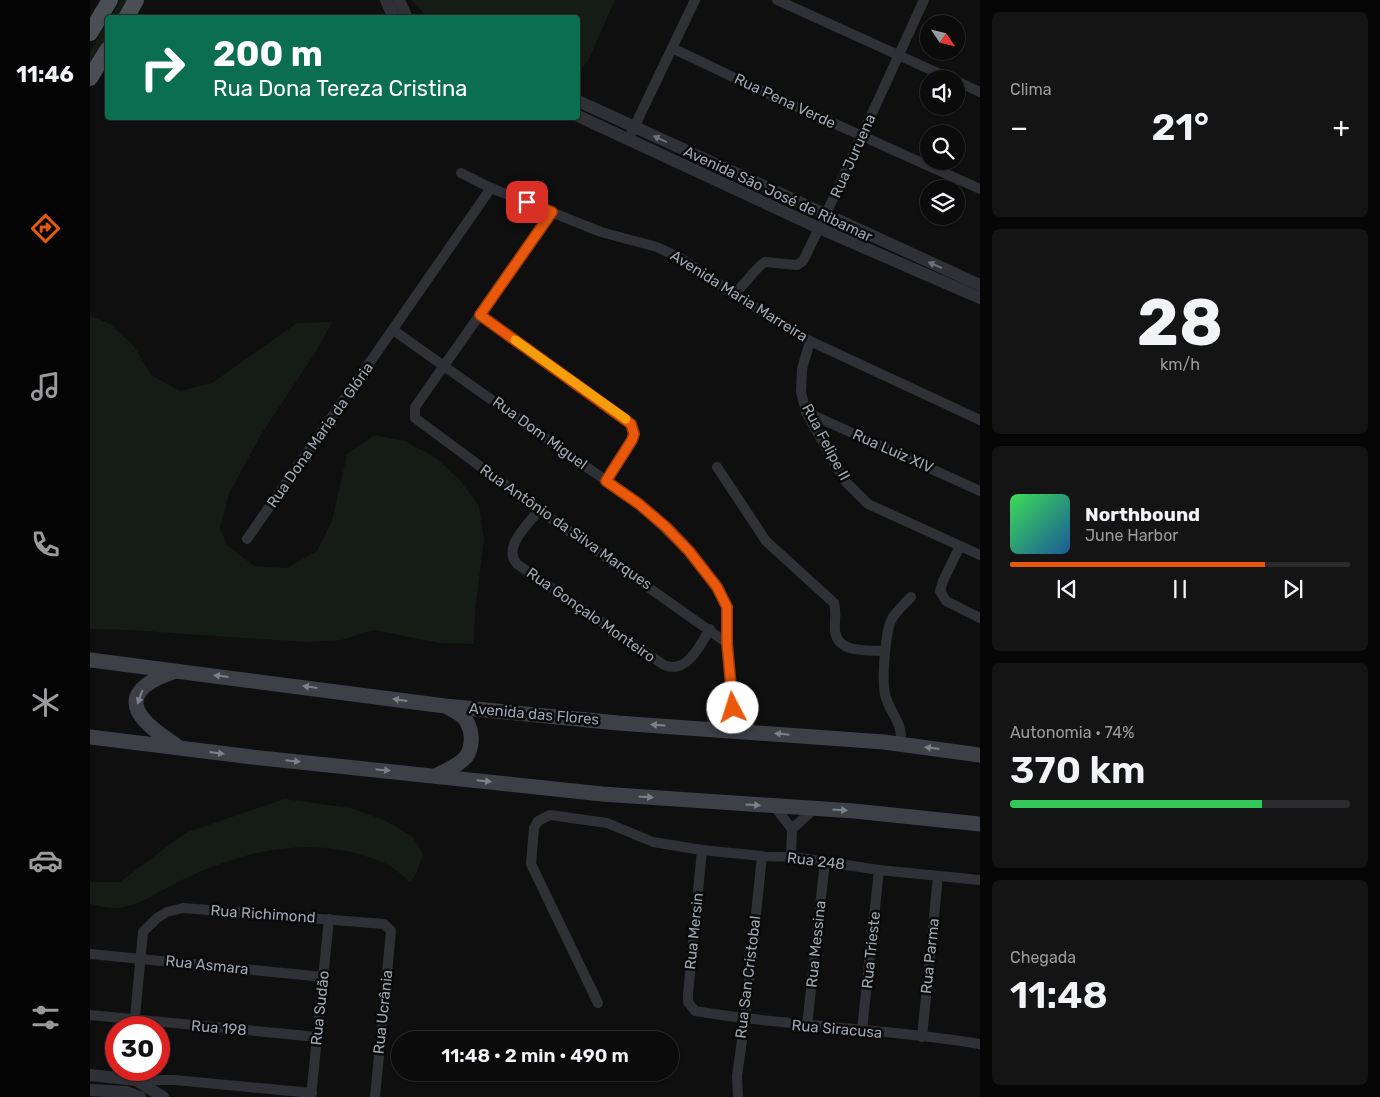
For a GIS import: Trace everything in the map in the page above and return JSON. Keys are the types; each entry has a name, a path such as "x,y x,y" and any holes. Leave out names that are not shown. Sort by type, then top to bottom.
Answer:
{"main road":[{"path":"90,33 110,0"},
{"path":"128,15 136,0"},
{"path":"90,78 105,54"},
{"name":"Avenida das Flores","path":"90,660 445,706 618,722 901,744 980,755"},
{"path":"177,670 150,680 137,699 136,708 142,720 154,731 181,748"},
{"path":"435,776 455,766 466,756 472,742 470,730 463,716 445,706"},
{"path":"90,737 602,794 814,809 980,824"}],"street":[{"path":"386,0 393,15"},
{"path":"398,0 406,15"},
{"path":"628,140 695,0"},
{"path":"777,0 932,70"},
{"name":"Rua Juruena","path":"734,294 745,285 757,267 765,262 798,265 807,254 924,0"},
{"name":"Rua Pena Verde","path":"672,48 980,189"},
{"path":"965,85 980,92"},
{"name":"Avenida São José de Ribamar","path":"580,102 826,216 980,284"},
{"name":"Avenida São José de Ribamar","path":"580,117 820,228 980,298"},
{"name":"Avenida Maria Marreira","path":"460,173 491,188 601,232 657,247 680,258 810,341 980,420"},
{"path":"393,330 491,188"},
{"path":"445,365 552,212"},
{"path":"480,315 631,424 634,434 632,440 606,481"},
{"name":"Rua Dom Miguel","path":"393,330 639,504 666,527 689,551 717,587 727,607 727,643 733,708"},
{"name":"Rua Dona Maria da Glória","path":"247,539 393,330"},
{"name":"Rua Felipe II","path":"810,341 802,370 801,392 806,412 845,481 855,494 868,504 980,555"},
{"name":"Rua Antônio da Silva Marques","path":"445,365 415,407 414,418 418,422 727,643"},
{"name":"Rua Luiz XIV","path":"806,412 980,491"},
{"path":"717,467 766,541 834,603 835,633 841,643 847,648 884,652"},
{"name":"Rua Gonçalo Monteiro","path":"539,510 513,545 510,552 512,558 517,564 625,640 664,665 671,668 679,668 690,658 710,629"},
{"path":"960,546 940,591 946,600 980,618"},
{"path":"901,744 902,729 885,696 884,652 888,627 892,618 911,597"},
{"path":"694,727 724,722 730,717 733,708"},
{"path":"733,708 741,724 759,732"},
{"path":"774,806 792,829 791,857"},
{"path":"792,829 814,809"},
{"name":"Rua 248","path":"598,1003 531,864 534,828 538,821 550,815 607,823 653,842 702,850 791,857 879,870 980,880"},
{"name":"Rua Mersin","path":"695,1010 688,1002 688,994 702,850"},
{"name":"Rua San Cristobal","path":"738,1097 736,1076 745,1020 762,856"},
{"name":"Rua Messina","path":"807,1026 825,861"},
{"name":"Rua Trieste","path":"862,1030 879,870"},
{"name":"Rua Parma","path":"922,1036 938,876"},
{"name":"Rua Richimond","path":"139,959 143,932 157,918 167,912 183,908 384,924 390,928"},
{"name":"Rua Sudão","path":"312,1095 329,919"},
{"name":"Rua Ucrânia","path":"375,1097 390,928"},
{"name":"Rua Asmara","path":"90,954 324,977"},
{"path":"135,1016 139,959"},
{"name":"Rua Siracusa","path":"695,1010 745,1020 922,1036 980,1044"},
{"name":"Rua 198","path":"90,1015 105,1018"},
{"name":"Rua 198","path":"170,1026 317,1037"},
{"path":"90,1075 105,1075"},
{"path":"170,1080 312,1095"},
{"path":"126,1095 129,1081"},
{"path":"138,1081 163,1097"},
{"path":"90,1090 140,1097"}],"shaded area":[{"path":"121,0 130,0 121,15 112,15"},
{"path":"412,0 615,0 589,59 580,71 580,15 425,15"},
{"path":"105,26 105,42 90,68 90,52"},
{"path":"90,316 110,324 134,346 151,375 180,391 212,383 297,323 332,322 317,350 262,433 229,494 220,528 227,545 254,566 287,568 317,551 332,521 347,454 374,435 405,441 436,458 460,480 479,506 484,540 475,610 474,644 439,643 374,630 341,640 306,642 90,629"},
{"path":"284,799 351,808 384,820 413,837 423,854 416,874 410,882 393,868 382,862 356,853 330,848 303,847 277,849 252,854 201,871 132,905 113,908 90,904 90,882 120,882 185,833"}],"slow traffic":[{"path":"515,340 626,419"}],"route":[{"path":"527,202 552,212 480,315 631,424 634,434 632,440 606,481 639,504 666,527 689,551 717,587 727,607 727,643 733,708"}]}
